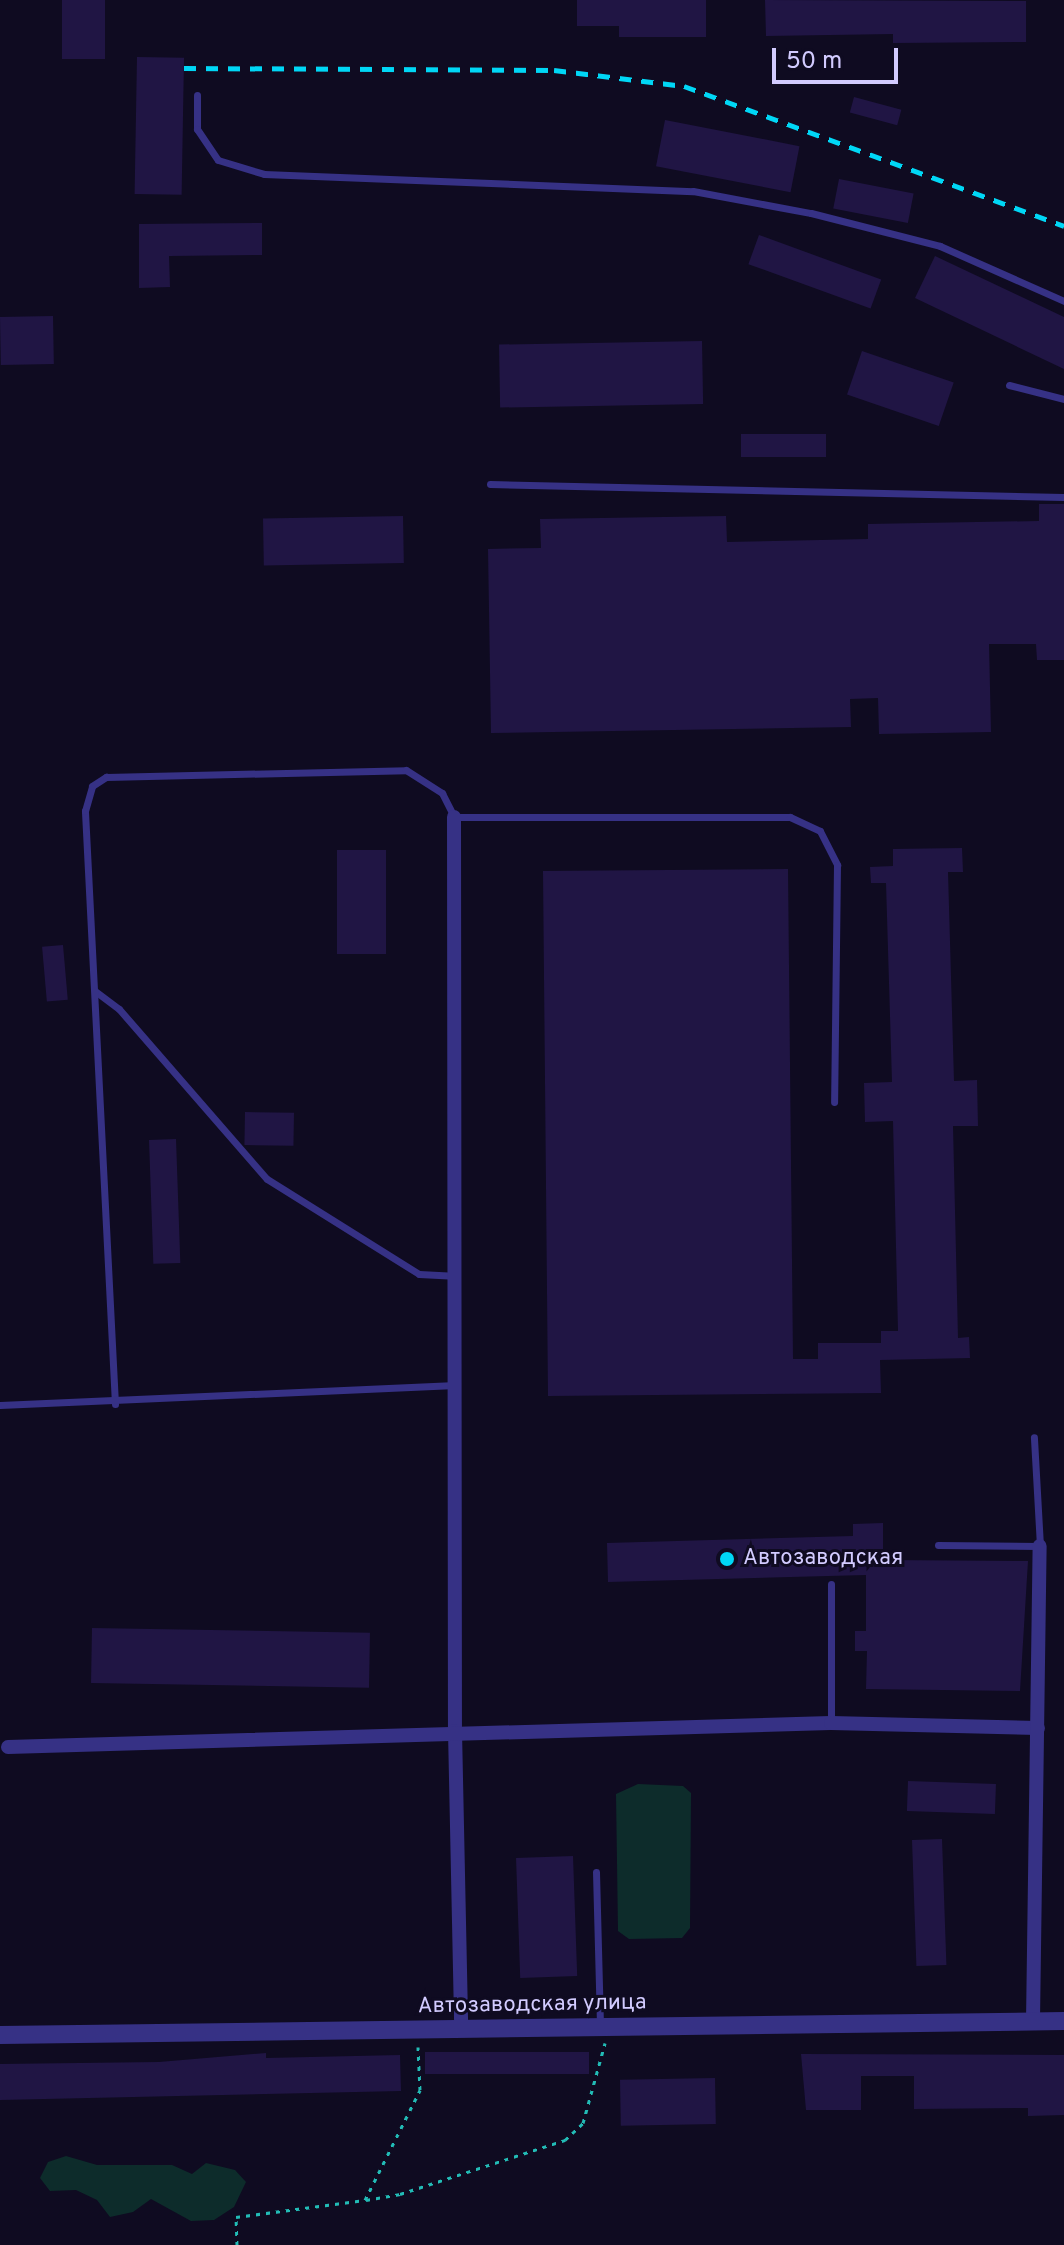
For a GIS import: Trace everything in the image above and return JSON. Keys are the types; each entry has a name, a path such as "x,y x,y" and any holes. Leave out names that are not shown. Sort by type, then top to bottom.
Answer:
{"street":[{"path":"454,817 455,1731 461,2029"},
{"path":"1033,2021 1040,1546"},
{"path":"4,1749 455,1731 831,1723 1038,1728"},
{"name":"Автозаводская улица","path":"0,2035 1064,2021"}],"lane":[{"path":"197,95 197,129 218,160 264,174 693,191 811,213 940,246 1064,301"},
{"path":"1009,385 1064,399"},
{"path":"490,484 1064,497"},
{"path":"115,1404 85,811 92,786 106,777 406,770 442,793 454,817 790,817 820,831 837,865 834,1102"},
{"path":"95,991 119,1009 267,1179 419,1274 456,1276"},
{"path":"0,1405 115,1404 456,1385"},
{"path":"938,1545 1040,1546 1034,1437"},
{"path":"831,1584 831,1723"},
{"path":"596,1872 605,2028"}],"path":[{"path":"237,2245 236,2217 400,2194 565,2140 583,2123 605,2028"},
{"path":"365,2200 420,2090 419,2031"}],"green space":[{"path":"638,1784 683,1786 691,1793 690,1928 682,1938 629,1939 618,1931 616,1794"},
{"path":"66,2156 97,2165 172,2165 192,2174 206,2163 235,2170 246,2182 234,2207 214,2220 191,2221 151,2199 133,2212 110,2217 97,2200 76,2190 50,2191 40,2178 48,2162"}],"building":[{"path":"62,0 105,0 105,59 62,59"},
{"path":"577,0 706,0 706,37 619,37 619,26 577,26"},
{"path":"765,0 1026,1 1026,42 893,43 893,34 766,36"},
{"path":"137,57 184,58 182,195 135,194"},
{"path":"854,97 901,110 897,125 850,112"},
{"path":"665,120 799,146 791,192 656,166"},
{"path":"839,179 914,194 908,223 833,208"},
{"path":"262,223 262,255 169,256 170,287 139,288 139,224"},
{"path":"759,235 881,279 871,309 748,264"},
{"path":"935,256 1064,317 1064,369 915,298"},
{"path":"53,316 54,364 1,365 0,317"},
{"path":"702,341 703,404 500,408 499,345"},
{"path":"862,351 954,383 939,426 847,394"},
{"path":"741,434 826,434 826,457 741,457"},
{"path":"1039,504 1064,504 1064,660 1037,660 1036,644 989,644 991,732 879,734 878,698 850,699 851,727 491,733 488,549 541,548 540,519 726,516 727,542 868,539 868,524 1039,521"},
{"path":"403,516 404,563 264,565 263,518"},
{"path":"962,848 963,872 948,872 954,1081 977,1080 978,1126 953,1126 958,1338 969,1337 970,1358 880,1360 881,1393 548,1396 543,871 788,869 793,1359 818,1359 818,1343 881,1343 881,1331 898,1331 893,1121 865,1122 864,1083 892,1082 886,883 871,883 870,867 893,866 893,849"},
{"path":"337,850 386,850 386,954 337,954"},
{"path":"63,945 68,1000 47,1002 42,947"},
{"path":"245,1112 294,1113 293,1146 244,1145"},
{"path":"176,1139 180,1263 153,1264 149,1140"},
{"path":"883,1523 883,1560 1028,1561 1020,1691 866,1689 867,1651 855,1651 855,1631 866,1631 866,1575 608,1582 607,1543 853,1536 853,1524"},
{"path":"92,1628 370,1633 369,1688 91,1683"},
{"path":"908,1781 996,1784 995,1814 907,1811"},
{"path":"942,1839 946,1965 916,1966 912,1840"},
{"path":"573,1856 577,1976 520,1978 516,1858"},
{"path":"425,2052 589,2052 589,2074 425,2074"},
{"path":"266,2053 266,2058 400,2055 401,2091 0,2100 0,2064 159,2062"},
{"path":"801,2054 1064,2055 1064,2115 1028,2116 1028,2108 914,2109 914,2076 861,2076 861,2110 806,2110"},
{"path":"715,2078 716,2124 621,2126 620,2080"}],"railway":[{"path":"184,68 554,70 684,86 1064,226"}],"place":[{"name":"Автозаводская","path":"727,1559"}]}
